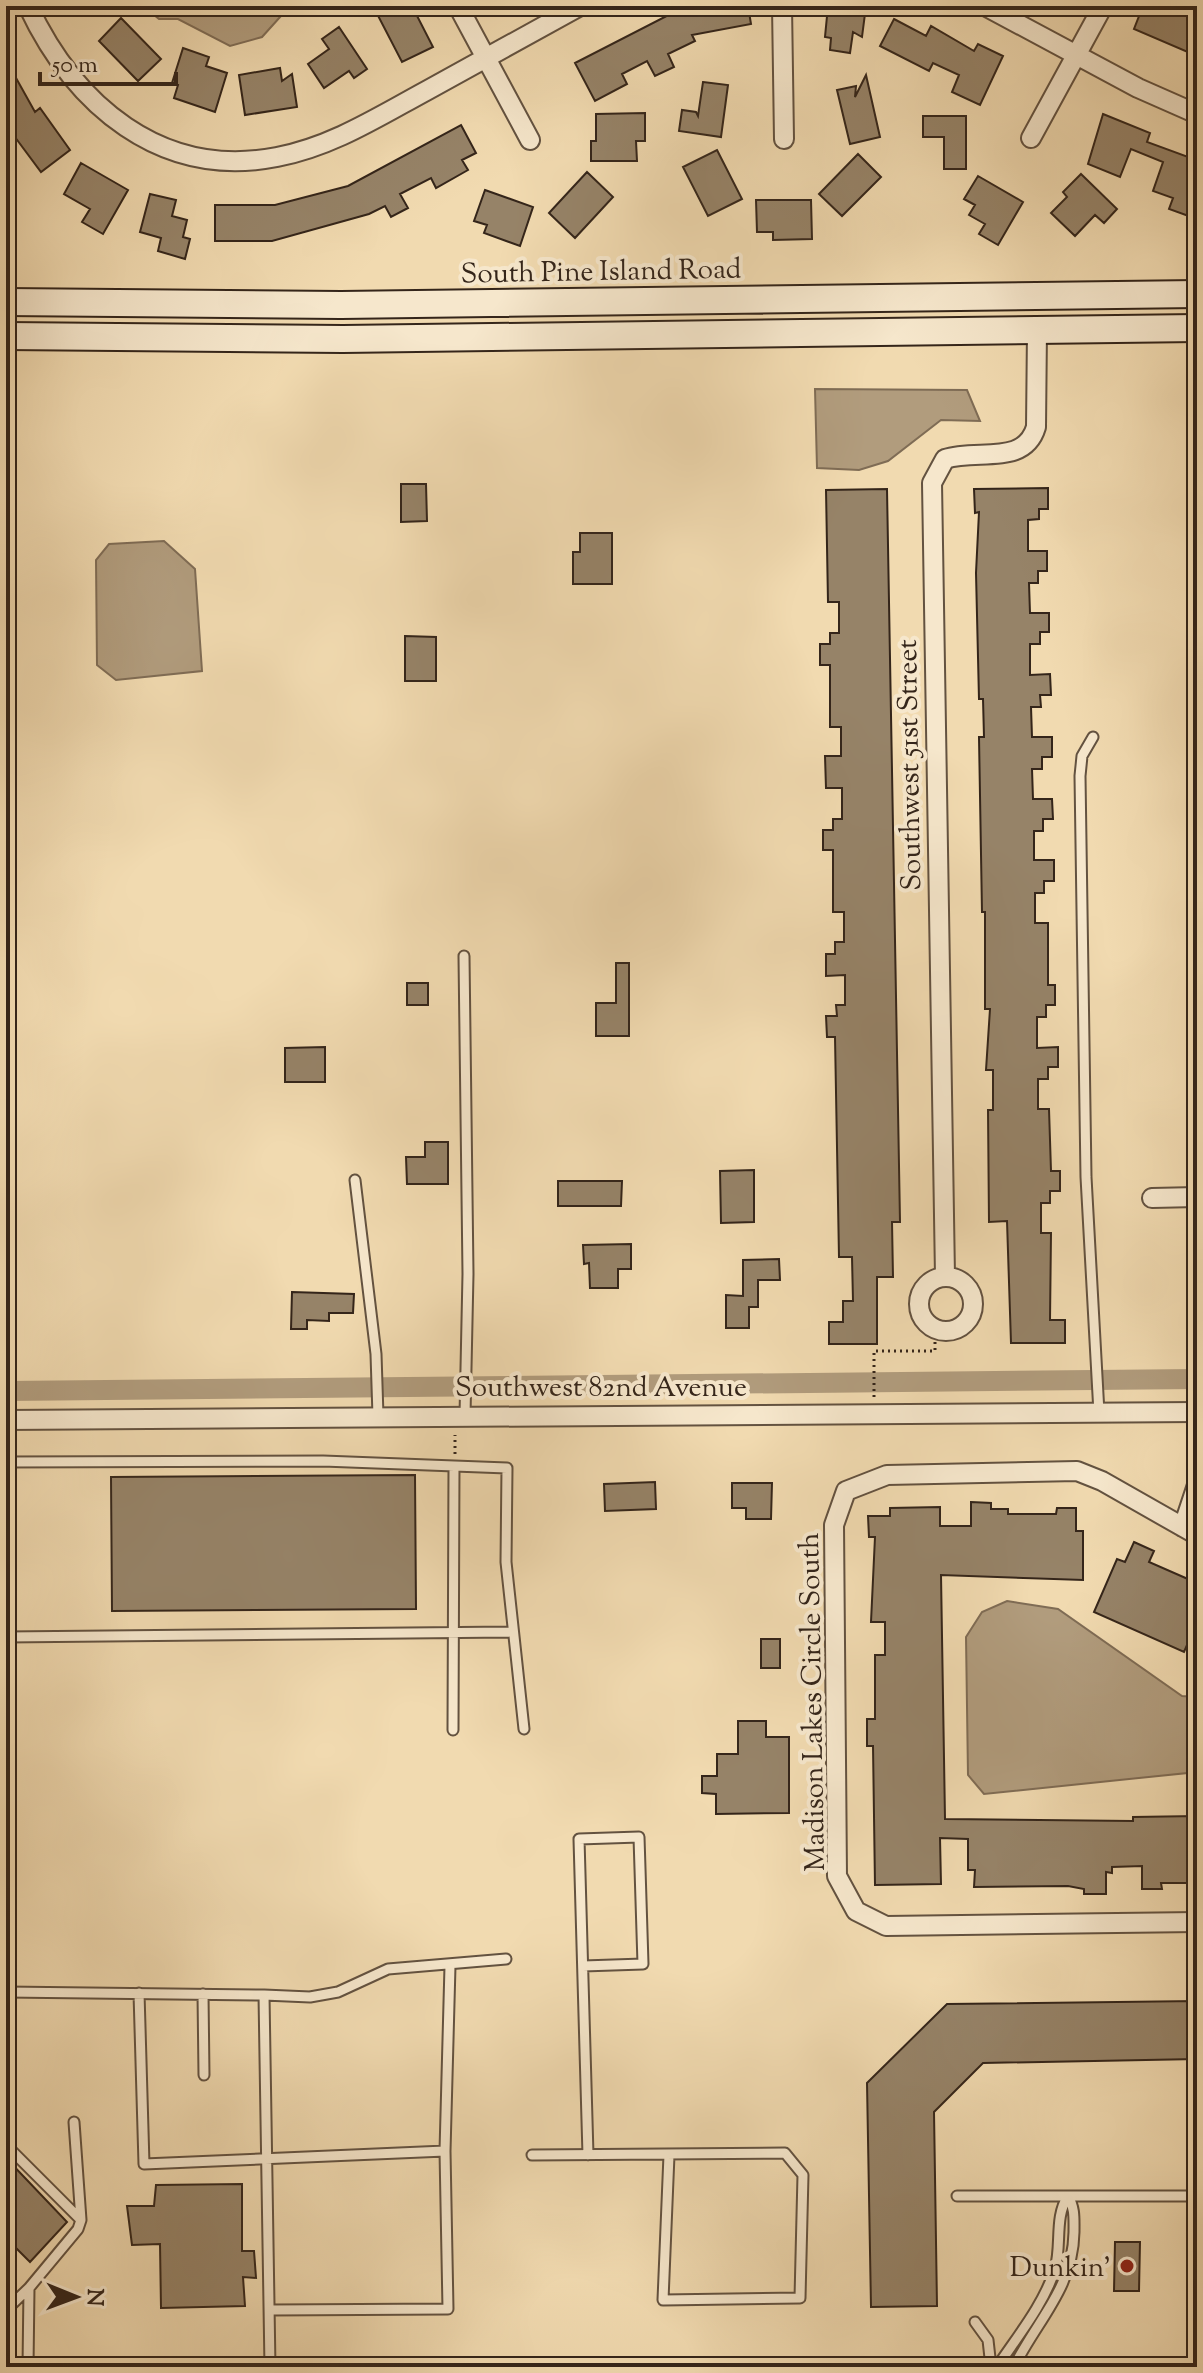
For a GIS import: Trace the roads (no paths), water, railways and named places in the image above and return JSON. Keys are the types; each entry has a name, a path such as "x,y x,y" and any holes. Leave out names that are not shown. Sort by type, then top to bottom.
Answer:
{"main road":[{"name":"South Pine Island Road","path":"6,302 341,305 1197,294"},
{"path":"6,336 343,339 1197,328"}],"street":[{"path":"28,6 55,57 103,111 158,144 224,160 277,157 341,137 580,6"},
{"path":"458,6 530,140"},
{"path":"782,6 784,139"},
{"path":"985,6 1076,56 1197,114"},
{"path":"1031,138 1103,6"},
{"name":"Southwest 51st Street","path":"945,1276 932,483 945,459 958,455 1016,452 1032,439 1036,427 1037,330"},
{"path":"1152,1198 1197,1197"},
{"name":"Southwest 82nd Avenue","path":"6,1420 378,1407 465,1415 1197,1412"},
{"name":"Madison Lakes Circle South","path":"1190,1531 1102,1481 1077,1471 887,1475 846,1491 834,1525 837,1876 856,1911 886,1926 1197,1922"},
{"path":"1190,1531 1197,1485"}],"lane":[{"path":"1093,737 1082,756 1080,776 1086,1177 1091,1319 1099,1413"},
{"path":"464,956 468,1274 465,1415"},
{"path":"355,1180 377,1364 378,1407"},
{"path":"6,1462 323,1461 507,1468 506,1562 511,1632 524,1729"},
{"path":"453,1730 454,1466"},
{"path":"6,1637 511,1632"},
{"path":"583,1966 643,1964 639,1837 579,1839 588,2155"},
{"path":"6,1992 310,1997 338,1992 388,1969 506,1959"},
{"path":"271,2310 448,2309 445,2151 450,1966"},
{"path":"139,1993 144,2164 445,2151"},
{"path":"203,1994 204,2075"},
{"path":"264,1995 270,2367"},
{"path":"6,2310 29,2288 78,2229 81,2220 74,2122"},
{"path":"6,2145 81,2220"},
{"path":"532,2155 785,2153 803,2175 800,2298 663,2300 669,2155"},
{"path":"957,2196 1197,2196"},
{"path":"994,2367 1041,2298 1055,2268 1061,2206 1068,2196"},
{"path":"1014,2367 1050,2311 1069,2270 1074,2207 1068,2196"},
{"path":"28,2367 29,2288"},
{"path":"975,2322 988,2340 994,2367"}],"waterway":[{"path":"6,1391 1197,1379"}],"place":[{"name":"Dunkin'","path":"1127,2266"}]}
